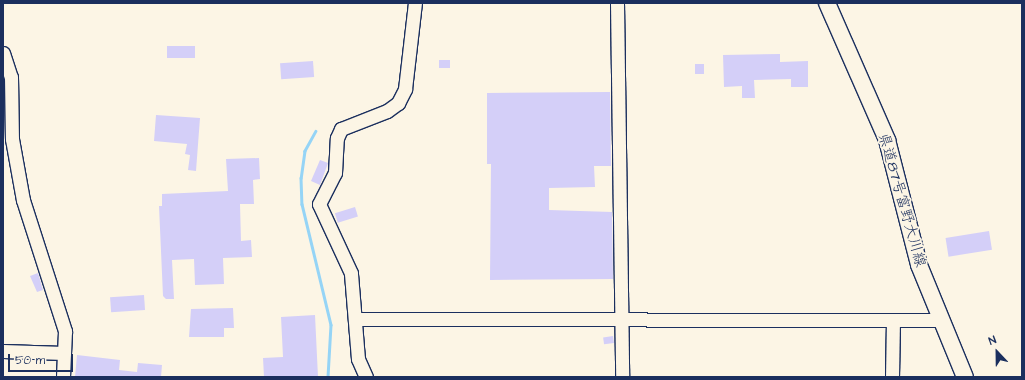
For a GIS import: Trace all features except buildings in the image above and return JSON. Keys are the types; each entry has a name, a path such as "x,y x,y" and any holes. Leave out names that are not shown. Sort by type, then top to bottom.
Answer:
{"main road":[{"name":"県道87号富野大川線","path":"827,3 887,140 919,265 965,377"}],"street":[{"path":"366,377 358,359 357,319 351,273 319,204 335,173 337,138 341,129 387,111 398,103 405,89 415,3"},
{"path":"617,3 620,320 622,377"},
{"path":"3,53 7,77 12,139 23,200 65,331 63,377"},
{"path":"357,319 941,320"},
{"path":"892,377 893,321"},
{"path":"3,351 64,353"}],"waterway":[{"path":"316,131 305,151 301,178 302,204 331,325 328,377"}]}
